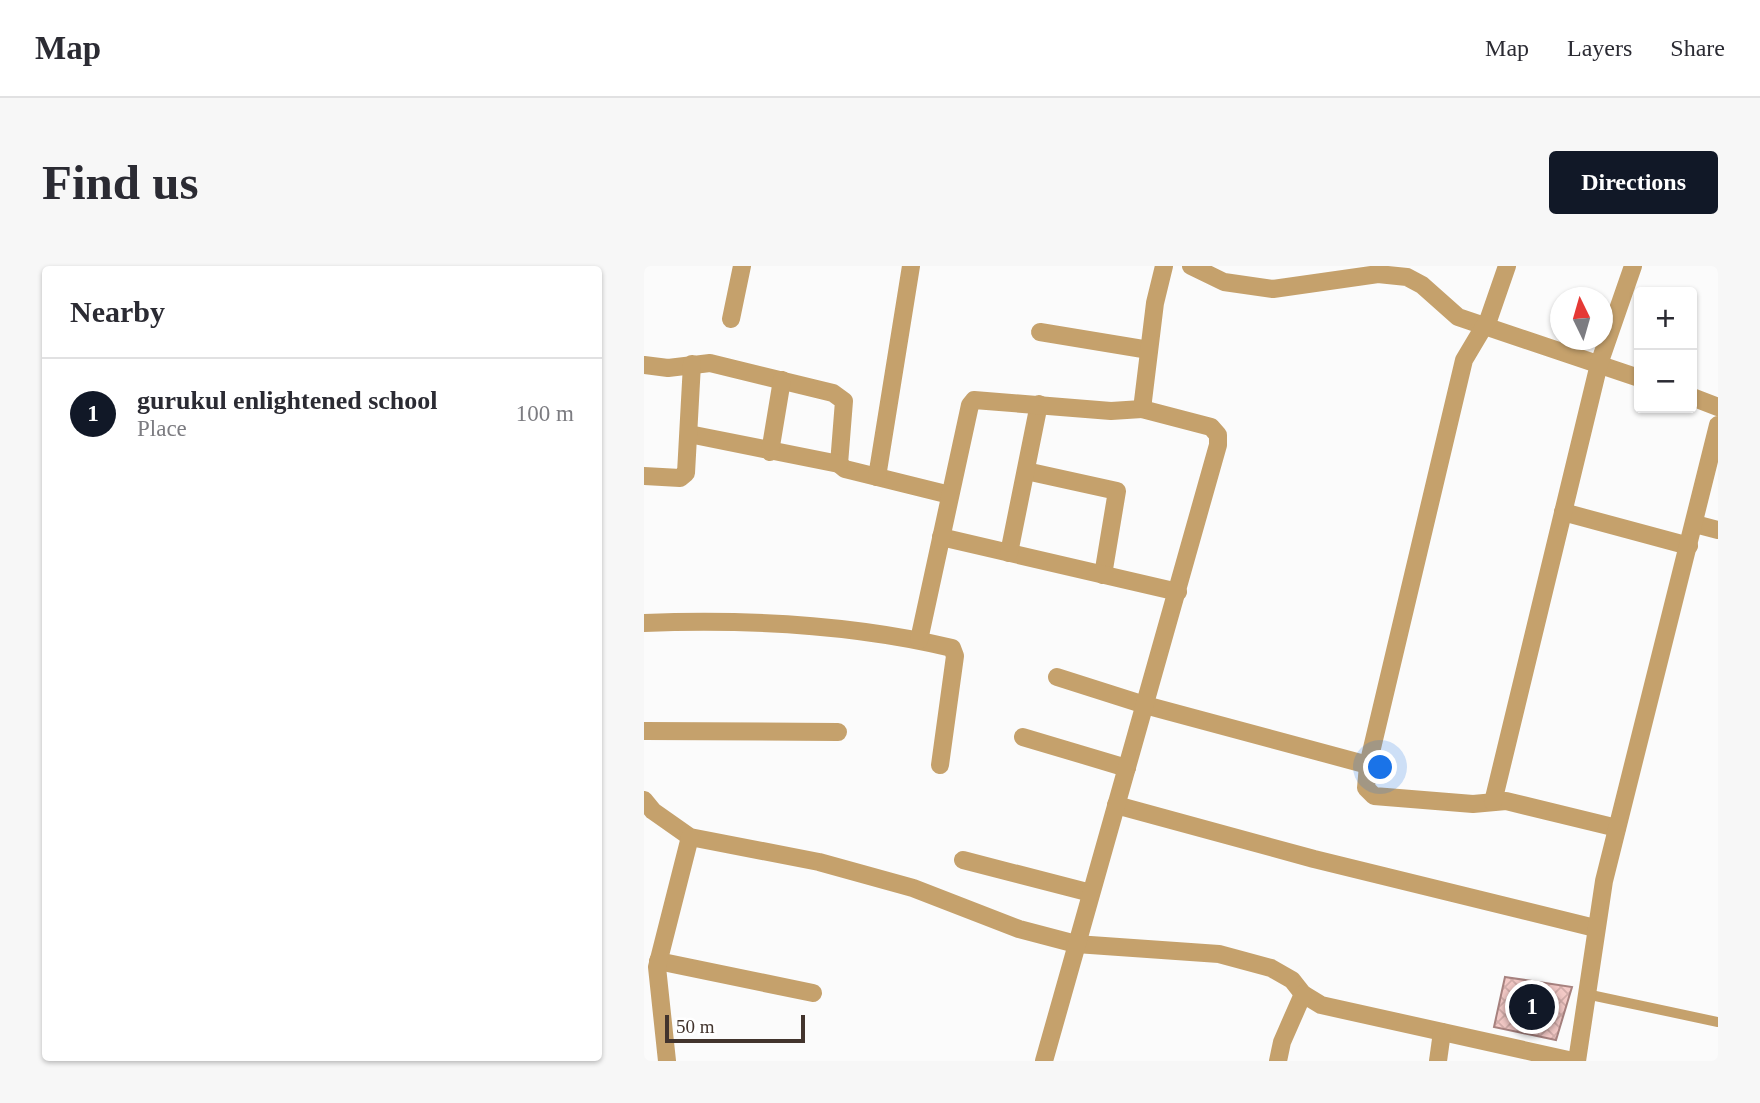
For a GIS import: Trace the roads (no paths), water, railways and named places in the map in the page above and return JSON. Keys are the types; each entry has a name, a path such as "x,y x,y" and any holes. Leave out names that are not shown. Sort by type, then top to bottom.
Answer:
{"street":[{"path":"730,319 742,266"},
{"path":"877,477 911,266"},
{"path":"1142,409 1164,266"},
{"path":"1191,266 1224,282 1273,289 1378,274 1407,276 1422,285 1448,310 1485,327 1634,376"},
{"path":"1507,266 1485,327 1464,359 1368,765 1366,788 1374,796 1438,802 1506,801 1617,828"},
{"path":"1493,802 1599,364 1633,266"},
{"path":"1040,332 1149,350"},
{"path":"644,365 668,368 725,365 833,393 844,401 839,464"},
{"path":"644,476 682,476 687,468 692,365"},
{"path":"770,452 782,380"},
{"path":"1697,399 1718,407"},
{"path":"919,640 970,405 974,400 1111,411 1142,409 1211,427 1218,435 1209,483 1044,1061"},
{"path":"1009,553 1039,404"},
{"path":"644,800 653,811 690,837 819,862 913,888 1019,929 1076,944 1219,954 1271,968 1292,980 1303,994 1321,1005 1575,1061 1595,928 1617,828 1718,425"},
{"path":"689,434 839,464 845,469 950,495"},
{"path":"1026,471 1117,491 1103,575"},
{"path":"1563,512 1689,545"},
{"path":"1695,524 1718,530"},
{"path":"941,537 1178,592"},
{"path":"644,623 762,623 829,628 919,640 952,649 955,652 940,765"},
{"path":"1057,677 1145,705 1368,765"},
{"path":"644,732 838,732"},
{"path":"1023,737 1127,768"},
{"path":"1116,805 1314,859 1595,928"},
{"path":"667,1061 654,952 690,837"},
{"path":"963,860 1091,893"},
{"path":"654,952 813,993"},
{"path":"1278,1061 1282,1042 1303,994"},
{"path":"1437,1061 1442,1032"}],"lane":[{"path":"1586,994 1718,1022"}],"place":[{"name":"gurukul enlightened school","path":"1532,1007"}]}
